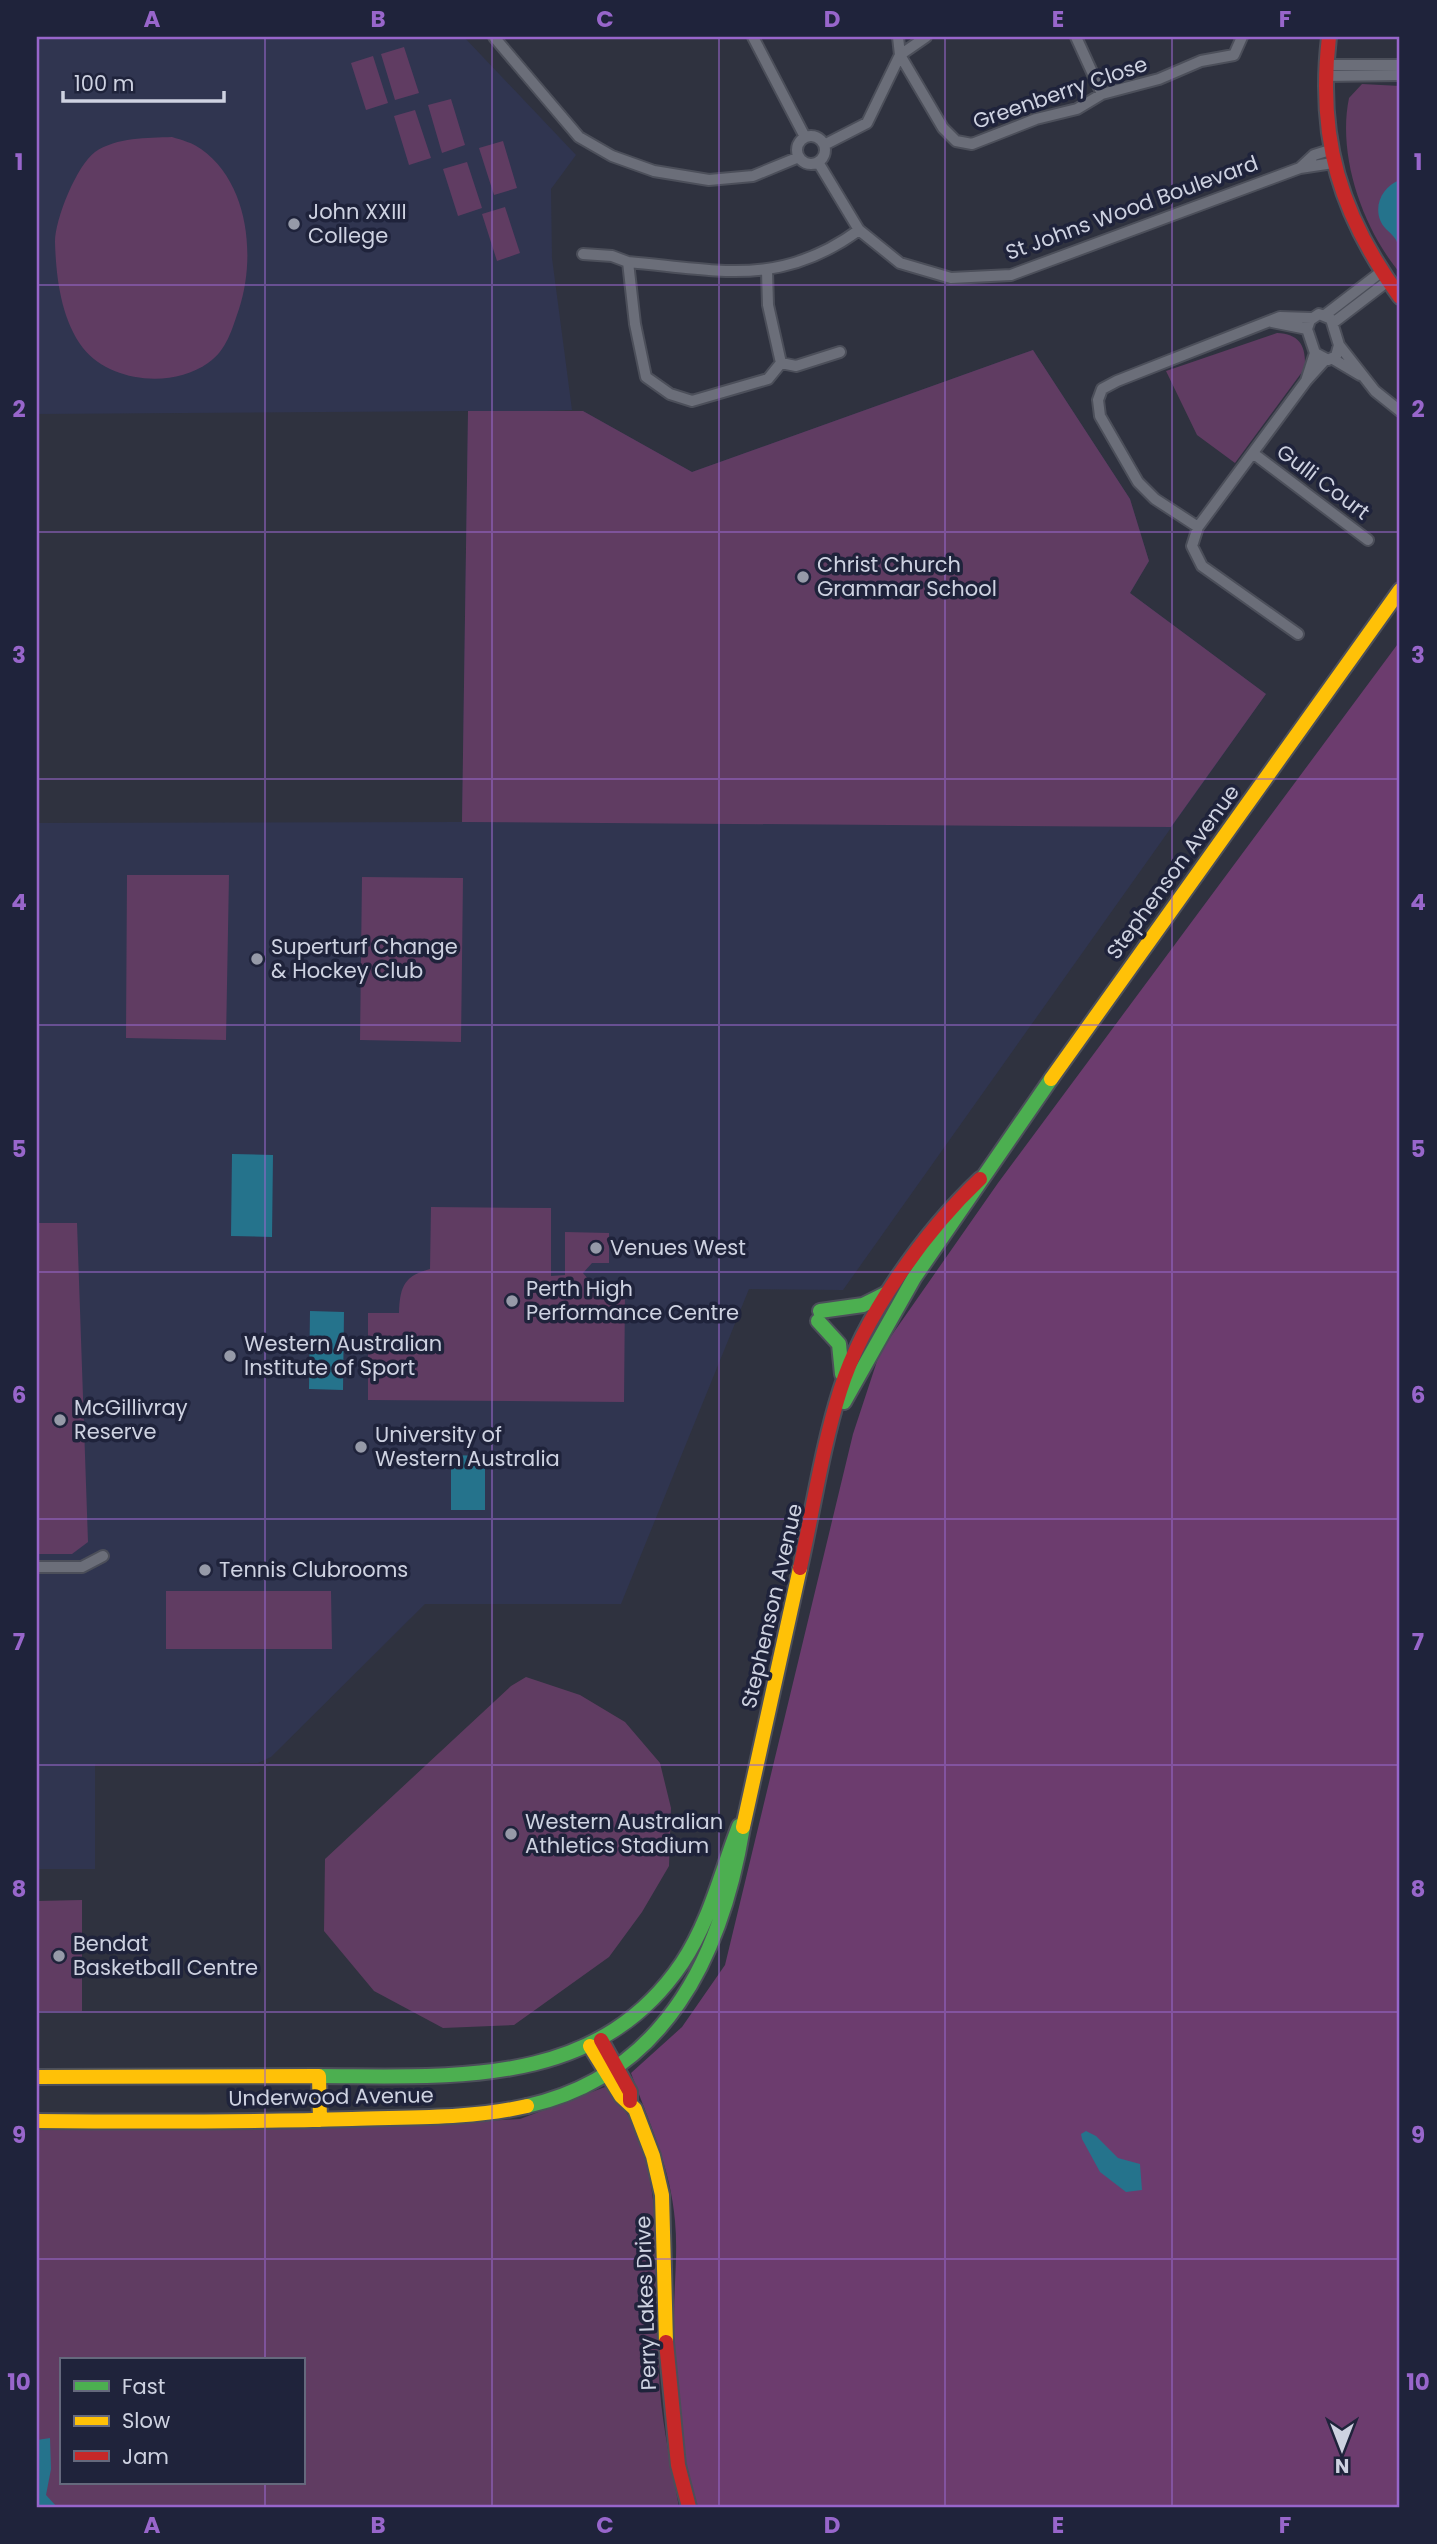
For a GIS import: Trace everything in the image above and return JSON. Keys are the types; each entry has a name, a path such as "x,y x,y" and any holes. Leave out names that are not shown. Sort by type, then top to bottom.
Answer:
{"main road":[{"path":"1329,37 1325,71 1331,157 1350,214 1384,277 1400,297"},
{"name":"Stephenson Avenue","path":"836,1415 914,1278 980,1179 1400,590"},
{"name":"Stephenson Avenue","path":"612,2070 666,2025 704,1968 740,1856 747,1805 840,1390 862,1337 918,1247 960,1196 980,1179"},
{"path":"840,1390 843,1358 841,1344 819,1316 863,1306 889,1291"},
{"name":"Stephenson Avenue","path":"595,2043 643,2008 688,1954 712,1902 747,1805"},
{"name":"Perry Lakes Drive","path":"595,2043 630,2092 630,2101 653,2156 665,2210 667,2366 678,2465 689,2507"},
{"name":"Underwood Avenue","path":"37,2077 500,2073 558,2060 595,2043"},
{"name":"Underwood Avenue","path":"37,2120 320,2120 423,2117 517,2108 556,2098 612,2070"},
{"path":"319,2076 320,2120"}],"street":[{"path":"495,37 579,138 612,156 654,171 709,180 753,176 799,157"},
{"path":"753,37 805,138"},
{"path":"898,37 900,55"},
{"path":"824,145 867,123 900,55 926,37"},
{"path":"1076,37 1102,94"},
{"name":"Greenberry Close","path":"900,55 943,128 956,141 980,143 1036,119 1077,109 1102,94 1159,79 1201,61 1234,55 1242,37"},
{"path":"1325,71 1400,65"},
{"path":"1325,71 1400,75"},
{"path":"815,136 824,145 825,153 818,162 808,163 799,157 798,146 805,138 815,136"},
{"name":"St Johns Wood Boulevard","path":"818,162 859,230 900,262 951,278 1011,275 1331,157"},
{"path":"583,254 612,256 628,262 767,271 832,250 859,230"},
{"path":"628,262 635,324 646,377 670,394 692,401 768,379 781,363"},
{"path":"767,271 768,305 781,363"},
{"path":"1198,527 1155,499 1138,482 1100,416 1098,400 1102,389 1280,317 1309,324 1329,319 1384,277"},
{"path":"1329,319 1339,345 1363,376 1400,411"},
{"path":"1306,381 1315,353 1309,324"},
{"path":"1298,634 1202,566 1192,546 1198,527 1306,381 1339,351 1339,345"},
{"path":"781,363 796,366 840,352"},
{"path":"1315,353 1363,376"},
{"name":"Gulli Court","path":"1254,454 1368,540"},
{"path":"37,1567 82,1567 103,1556"}],"shaded area":[{"path":"37,37 464,37 576,155 551,189 552,258 572,410 547,411 583,411 692,472 1033,350 1130,499 1149,561 1130,593 1266,694 843,1290 749,1289 621,1604 425,1604 271,1757 258,1763 95,1764 95,1869 37,1869 37,823 462,822 468,411 37,414"},
{"path":"404,47 419,93 395,100 381,54"},
{"path":"373,56 388,103 366,110 351,63"},
{"path":"1362,84 1400,86 1400,273 1364,214 1350,167 1346,120 1349,98"},
{"path":"451,99 465,145 442,153 428,105"},
{"path":"415,110 431,158 409,165 394,116"},
{"path":"172,137 201,149 230,181 244,222 247,267 239,309 220,352 194,371 178,376 143,378 109,369 95,360 76,337 69,324 58,283 56,232 74,180 95,152 122,141"},
{"path":"503,141 517,188 494,195 479,148"},
{"path":"467,162 482,208 458,216 443,169"},
{"path":"1400,180 1400,256 1397,242 1382,224 1378,209 1384,191"},
{"path":"505,207 520,253 497,261 482,214"},
{"path":"1277,333 1291,336 1300,343 1305,368 1235,463 1197,435 1166,371"},
{"name":"Christ Church Grammar School","path":"1033,350 1130,499 1149,561 1130,593 1266,694 1171,827 462,822 468,411 583,411 692,472"},
{"path":"1400,641 1400,2507 694,2507 679,2437 675,2389 676,2245 673,2202 658,2146 631,2073 682,2027 725,1965 853,1434 880,1352 998,1183"},
{"path":"127,875 229,875 226,1040 126,1038"},
{"path":"362,877 463,878 461,1042 360,1040"},
{"path":"232,1154 273,1155 272,1237 231,1236"},
{"name":"Perth High Performance Centre","path":"431,1207 551,1208 551,1276 565,1275 565,1232 609,1233 609,1263 592,1263 583,1273 599,1292 625,1292 624,1402 368,1400 368,1313 399,1313 400,1297 405,1284 414,1275 430,1269"},
{"name":"McGillivray Reserve","path":"37,1223 77,1223 88,1542 72,1554 37,1554"},
{"path":"310,1311 344,1312 343,1390 309,1389"},
{"path":"451,1455 485,1456 485,1510 451,1510"},
{"path":"166,1591 331,1591 332,1649 166,1649"},
{"name":"Western Australian Athletics Stadium","path":"526,1677 580,1695 625,1722 660,1763 671,1808 669,1866 642,1912 609,1957 514,2025 443,2028 374,1991 324,1931 325,1859 511,1686"},
{"name":"Bendat Basketball Centre","path":"82,1900 82,2011 37,2011 37,1901"},
{"path":"605,2087 627,2114 642,2148 651,2188 656,2230 661,2406 679,2507 37,2507 37,2128 402,2126 520,2119"},
{"path":"1086,2131 1096,2136 1118,2158 1140,2164 1142,2190 1126,2192 1100,2172 1082,2139 1081,2134"},
{"path":"50,2438 51,2469 46,2495 57,2507 37,2507 37,2440"}],"traffic: fast":[{"path":"844,1402 914,1278 1051,1079"},
{"path":"820,1311 863,1305 885,1294"},
{"path":"818,1321 839,1344 842,1374"},
{"path":"316,2076 468,2074 517,2067 564,2055 608,2034 647,2004 682,1963 708,1913 739,1826"},
{"path":"527,2106 575,2090 616,2067 650,2038 679,2003 702,1963 720,1920 743,1827"}],"traffic: slow":[{"path":"1051,1079 1400,590"},
{"path":"743,1827 800,1568"},
{"path":"590,2046 621,2096 635,2109 653,2156 662,2195 666,2342"},
{"path":"37,2077 316,2076"},
{"path":"319,2076 320,2120"},
{"path":"37,2121 418,2117 484,2113 527,2106"}],"traffic: jam":[{"path":"1329,37 1327,109 1330,142 1338,174 1362,236 1400,297"},
{"path":"800,1568 828,1435 850,1363 880,1305 917,1250 980,1179"},
{"path":"601,2040 630,2092 630,2101"},
{"path":"666,2342 678,2465 689,2507"}],"place":[{"name":"John XXIII College","path":"294,224"},
{"name":"Christ Church Grammar School","path":"803,577"},
{"name":"Superturf Change & Hockey Club","path":"257,959"},
{"name":"Venues West","path":"596,1248"},
{"name":"Perth High Performance Centre","path":"512,1301"},
{"name":"Western Australian Institute of Sport","path":"230,1356"},
{"name":"McGillivray Reserve","path":"60,1420"},
{"name":"University of Western Australia","path":"361,1447"},
{"name":"Tennis Clubrooms","path":"205,1570"},
{"name":"Western Australian Athletics Stadium","path":"511,1834"},
{"name":"Bendat Basketball Centre","path":"59,1956"}]}
